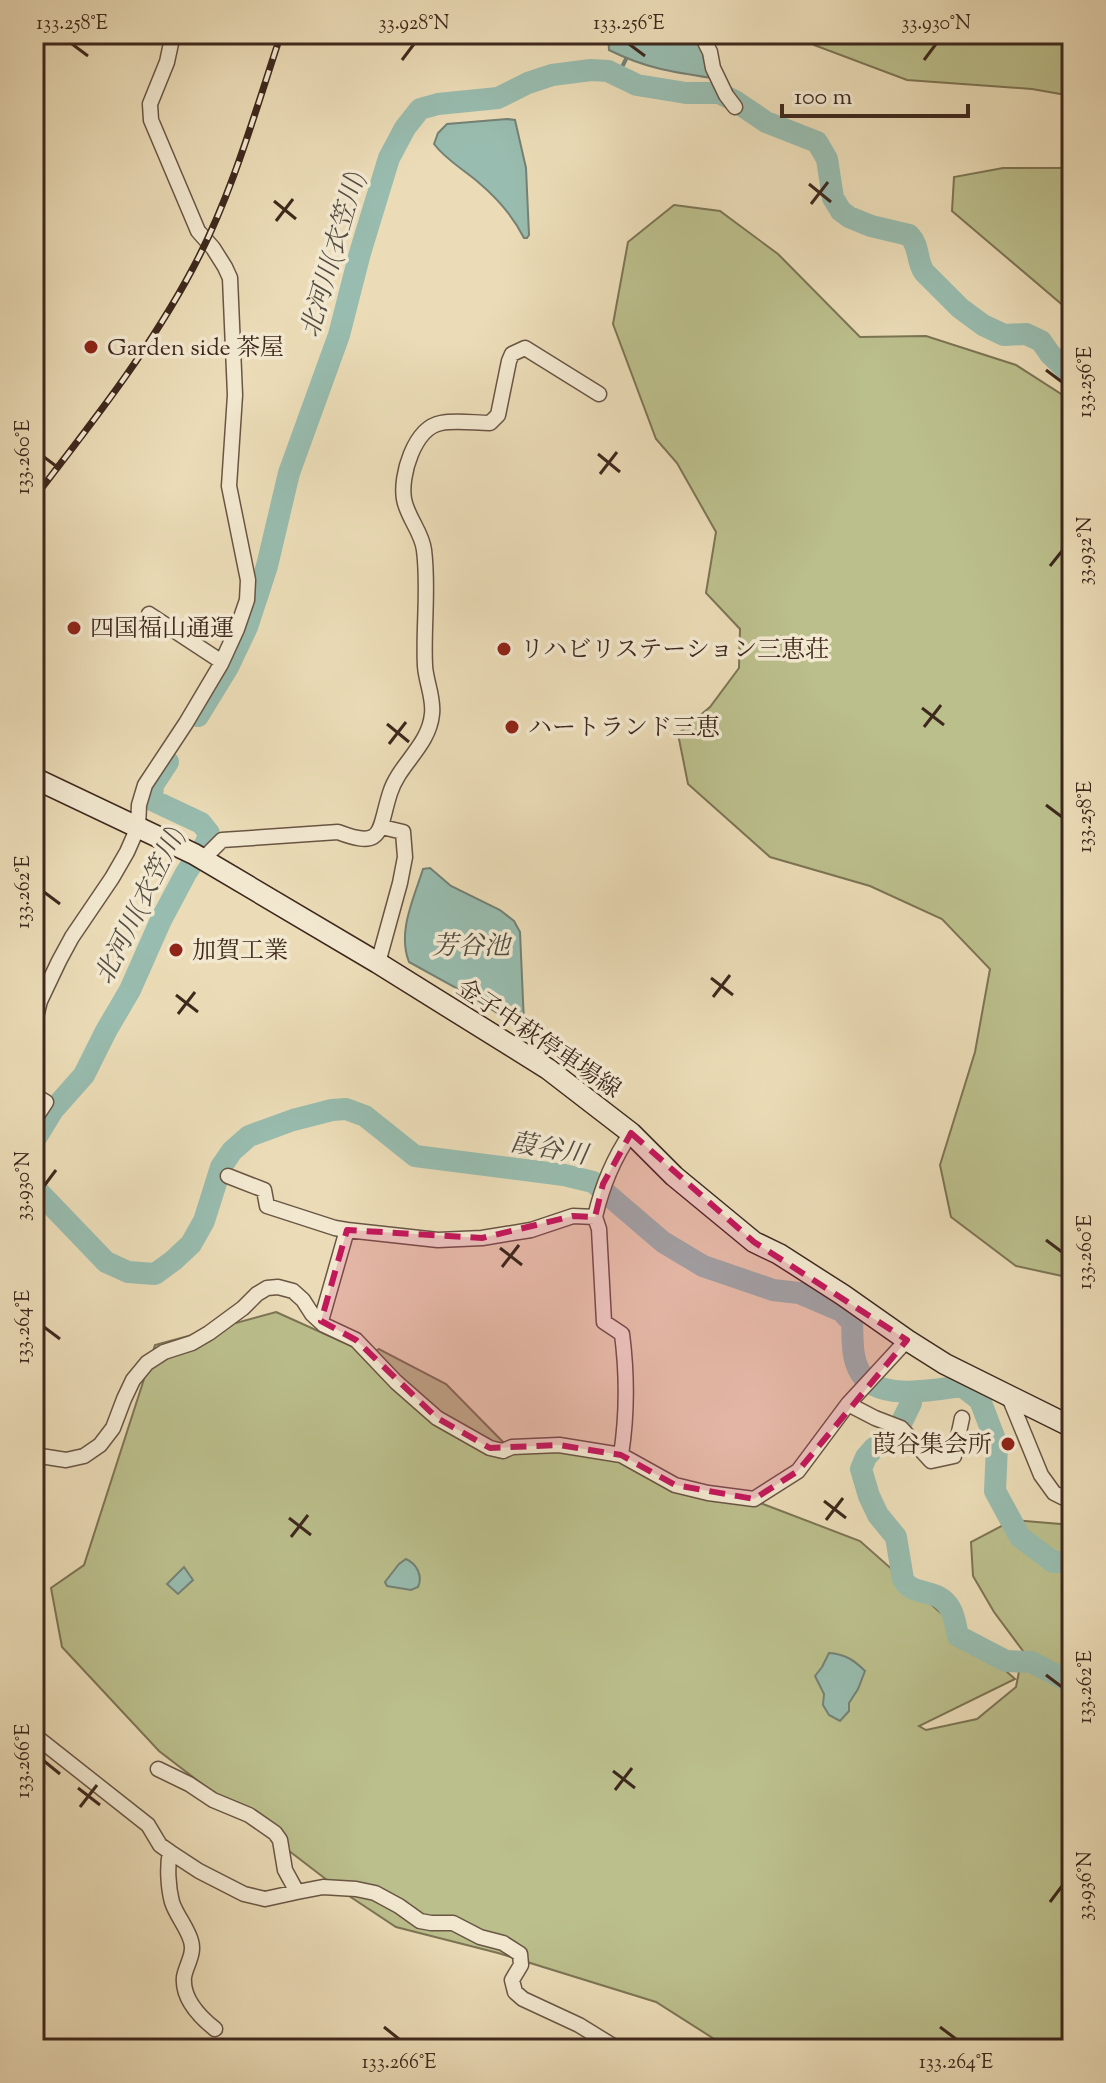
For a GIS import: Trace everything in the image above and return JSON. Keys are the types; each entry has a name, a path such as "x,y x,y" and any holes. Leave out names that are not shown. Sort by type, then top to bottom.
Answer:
{"main road":[{"name":"金子中萩停車場線","path":"34,778 199,857 548,1069 631,1133 674,1176 754,1242 779,1254 945,1364 1072,1427"}],"street":[{"path":"34,1025 40,1001 59,961 127,852 138,827 139,805 145,785 222,662 247,600 248,580 229,486 235,395 230,278 213,248 198,231 151,120 150,104 167,62 173,34"},
{"path":"701,34 710,52 713,68 731,101"},
{"path":"199,857 222,840 338,832 365,840 376,836 382,827 394,782 423,741 431,724 433,709 425,668 427,611 424,548 404,500 405,471 411,452 422,435 442,422 490,423 498,415 512,354 525,348 599,394"},
{"path":"149,614 222,662"},
{"path":"378,963 405,857 403,832 382,827"},
{"path":"34,1095 46,1102 34,1120"},
{"path":"621,1455 624,1350 622,1334 604,1322 599,1229 595,1217 603,1184 631,1133"},
{"path":"228,1176 264,1190 267,1206 347,1230 438,1240 470,1239 531,1230 573,1216 595,1217"},
{"path":"321,1321 347,1230"},
{"path":"34,1455 66,1460 84,1456 100,1445 113,1428 133,1380 147,1363 164,1352 192,1343 267,1288 278,1287 293,1291 324,1325 356,1340 396,1382 437,1418 490,1448 503,1451 512,1447 559,1445 621,1455 675,1485 754,1499 798,1471 848,1404 907,1340"},
{"path":"1009,1397 1041,1475 1054,1493 1072,1502"},
{"path":"848,1404 897,1426 931,1461 954,1456 962,1418"},
{"path":"34,1735 148,1825 160,1845 199,1871 244,1894 265,1899 323,1887 375,1893 420,1921 453,1923 480,1937 503,1943 520,1954 521,1965 512,1980 515,1992 618,2049"},
{"path":"158,1769 213,1800 249,1815 275,1833 280,1840 285,1870 297,1892"},
{"path":"170,1852 168,1863 172,1901 192,1943 184,1979 189,1998 200,2016 215,2029"}],"highlighted area":[{"path":"631,1133 754,1242 907,1340 798,1471 754,1499 675,1485 621,1455 559,1445 490,1448 437,1418 356,1340 321,1321 347,1230 482,1238 573,1216 595,1217 603,1184"}],"green space":[{"path":"811,34 1072,34 1072,96 1032,89 907,80 814,45"},
{"path":"1003,168 1072,168 1072,313 952,211 954,177"},
{"path":"674,205 720,211 778,254 860,337 926,336 1016,365 1072,401 1072,1282 1062,1276 1016,1266 951,1217 940,1165 975,1052 990,969 942,919 870,886 770,857 688,784 678,734 710,707 739,668 740,629 706,593 716,532 677,463 656,439 613,324 628,242"},
{"path":"276,1312 369,1354 379,1349 446,1384 506,1445 623,1459 670,1489 755,1501 860,1541 1015,1679 919,1726 926,1730 977,1719 1016,1687 1023,1651 994,1612 973,1576 971,1542 1013,1520 1072,1525 1072,2049 730,2049 656,2002 498,1953 396,1927 340,1890 159,1751 62,1647 51,1588 84,1565 155,1345"}],"water":[{"path":"608,34 695,34 705,52 712,78 659,68 622,56 609,50"},
{"path":"515,120 526,168 527,238 492,194 434,144 438,133 447,124"},
{"name":"芳谷池","path":"430,868 451,886 500,910 514,921 520,932 524,1023 519,1027 409,962 405,939 408,915 423,869"},
{"path":"406,1559 418,1571 418,1587 411,1590 387,1586 385,1582"},
{"path":"184,1567 193,1580 178,1594 167,1584"},
{"path":"829,1653 849,1658 865,1671 849,1703 849,1711 840,1721 829,1715 823,1705 824,1694 815,1676"}],"waterway":[{"path":"618,75 626,59"},
{"name":"北河川(衣笠川)","path":"198,716 228,667 247,627 267,566 289,473 339,335 389,158 405,128 420,109 438,104 498,98 552,75 591,70 608,71 637,85 686,93 719,93 766,122 817,142 827,159 833,198 841,211 871,226 909,235 924,272 960,308 983,325 1004,335 1026,334 1041,341 1072,375"},
{"name":"北河川(衣笠川)","path":"34,1141 53,1110 84,1075 130,990 161,920 206,843 209,833 201,823 152,800 153,785 168,762"},
{"name":"葭谷川","path":"34,1187 106,1262 128,1272 155,1274 191,1244 204,1221 221,1167 232,1151 249,1136 332,1110 346,1109 365,1116 415,1156 564,1175 593,1182 663,1242 703,1266 773,1290 799,1293 841,1311 852,1322 855,1360 868,1381 892,1391 907,1392 962,1386 980,1400 997,1445 995,1491 1020,1537 1053,1562 1072,1562"},
{"path":"912,1392 911,1403 895,1436 874,1448 861,1469 878,1515 896,1537 903,1579 907,1585 946,1603 954,1616 958,1636 1006,1661 1031,1662 1072,1683"}],"railway":[{"path":"34,498 138,358 193,268 231,182 281,34"}],"place":[{"name":"Garden side 茶屋","path":"91,347"},
{"name":"四国福山通運","path":"74,628"},
{"name":"リハビリステーション三恵荘","path":"504,649"},
{"name":"ハートランド三恵","path":"512,727"},
{"name":"加賀工業","path":"176,950"},
{"name":"葭谷集会所","path":"1008,1444"}]}
